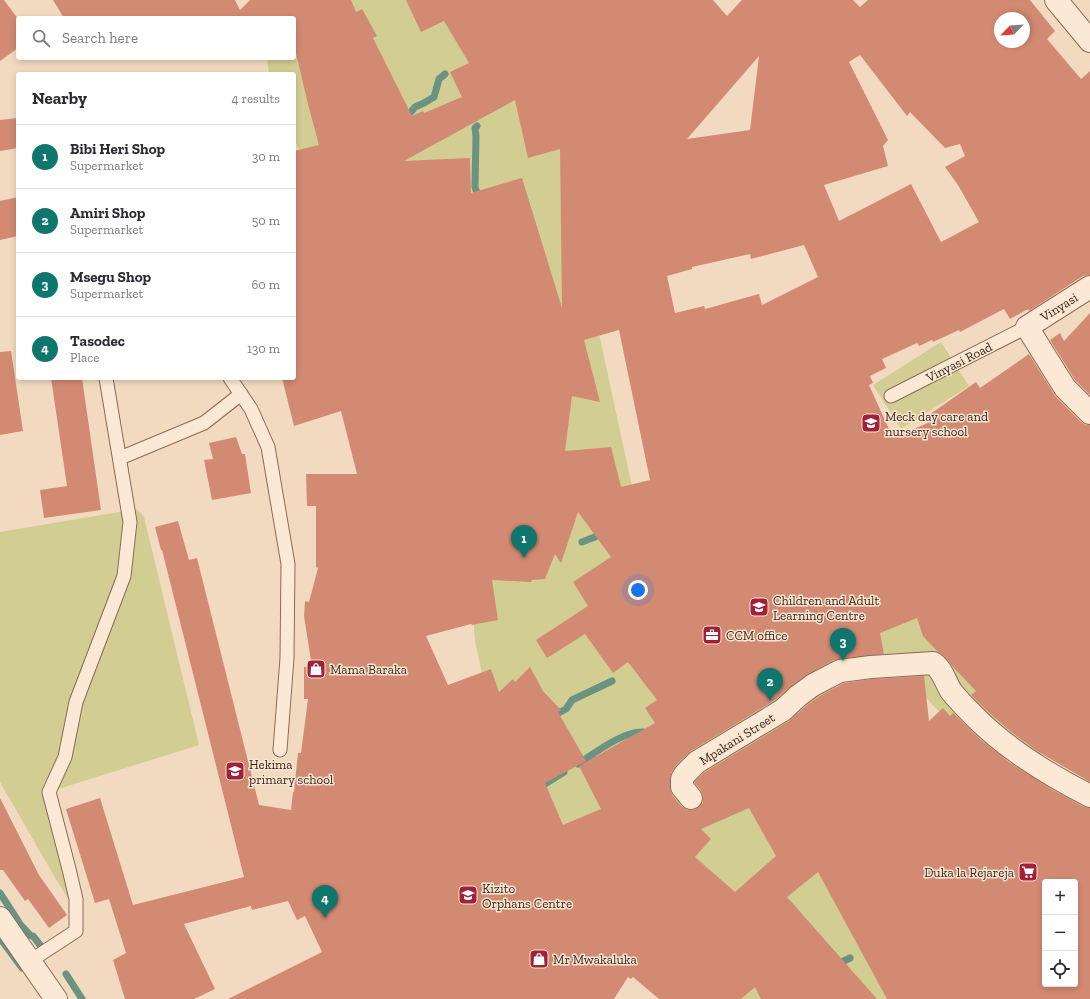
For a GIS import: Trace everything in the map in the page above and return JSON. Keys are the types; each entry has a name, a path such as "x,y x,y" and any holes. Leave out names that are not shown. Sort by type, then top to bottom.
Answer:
{"street":[{"path":"1056,0 1090,41"},
{"name":"Vinyasi","path":"1027,327 1090,287"},
{"path":"1027,327 1065,388 1090,413"},
{"name":"Mpakani Street","path":"691,798 682,787 682,779 697,762 783,710 798,696 825,679 840,671 858,668 933,663 938,666 952,692 976,718 1004,743 1023,758 1090,796"},
{"path":"0,918 56,999"}],"lane":[{"name":"Vinyasi Road","path":"891,396 1027,327"},
{"path":"30,961 76,931 76,899 49,792 65,757 76,702 124,576 130,522 106,380"},
{"path":"231,380 251,409 268,447 288,564 287,658 280,750"},
{"path":"120,458 204,423 240,394"}],"shaded area":[{"path":"259,0 464,0 551,94 577,232 638,514 600,539 632,592 789,543 1090,716 1090,784 1056,751 985,761 832,597 834,696 913,999 674,999 515,825 475,641 452,351 344,237 296,143 296,72 269,72 267,60 296,60 296,16 290,16"},
{"path":"941,342 969,386 901,429 873,385"},
{"path":"137,509 144,517 199,745 55,790 83,901 83,922 57,881 0,782 0,532"}],"building":[{"path":"0,0 4,0 16,16 16,49 0,61"},
{"path":"53,0 235,0 240,10 250,0 351,0 356,12 362,9 377,36 373,38 412,116 423,111 424,113 462,97 450,72 469,63 444,21 421,32 406,0 713,0 727,16 742,0 853,0 860,7 868,0 1030,0 1055,31 1047,39 1081,79 1090,71 1090,275 1083,276 1029,311 1028,309 1010,319 1004,309 960,332 959,330 933,342 932,340 919,346 917,343 882,359 886,368 870,376 873,383 869,385 893,438 930,422 926,417 976,382 980,388 1029,354 1056,397 1081,422 1086,425 1090,425 1090,782 1037,751 1010,731 985,709 971,695 976,691 945,657 938,652 923,636 917,618 880,633 884,654 834,660 806,675 775,700 691,751 676,765 671,773 670,787 672,795 681,806 687,810 693,810 703,803 701,790 694,782 705,772 789,721 820,696 844,683 872,679 924,676 929,721 943,708 950,716 953,713 981,740 1009,762 1053,790 1084,807 1090,808 1090,999 887,999 818,872 787,897 877,999 761,999 755,987 741,999 659,999 633,977 631,979 628,977 614,999 228,999 322,952 305,916 297,920 288,901 252,910 251,906 184,924 215,989 194,999 125,999 113,960 126,953 109,899 95,903 66,809 100,798 133,905 244,877 155,527 178,521 189,560 197,558 259,805 291,810 298,753 301,753 308,699 304,699 304,667 312,667 304,616 305,601 309,602 318,568 316,567 316,506 307,506 306,474 357,474 341,411 294,426 282,380 296,380 296,151 319,145 296,53 296,16 63,16","holes":["860,55 907,116 910,112 945,148 960,144 965,156 945,167 958,185 979,222 941,242 911,184 839,221 824,185 888,166 883,146 888,140 849,62","759,56 750,130 687,139","515,100 528,158 560,149 562,308 522,178 471,193 470,158 404,161","804,245 818,277 762,305 759,294 705,309 704,306 675,313 667,276 692,269 692,267 750,254 751,259","619,330 650,480 621,487 611,447 565,451 572,396 600,402 584,340","578,512 611,557 573,582 588,606 536,640 547,658 585,634 613,673 628,662 657,700 645,708 655,723 579,766 601,809 563,825 545,783 586,761 558,712 561,710 543,691 530,667 515,682 513,679 499,692 491,669 448,685 426,636 471,624 498,620 492,580 531,582 532,580 545,579 555,554 561,563","749,808 776,856 735,892 695,857 711,839 701,829"]},
{"path":"16,118 16,148 0,151 0,120"},
{"path":"16,197 16,236 0,240 0,201"},
{"path":"1090,313 1090,395 1075,380 1050,340 1060,333 1064,341"},
{"path":"11,351 23,431 0,435 0,352"},
{"path":"51,380 82,380 101,510 44,518 40,490 67,486"},
{"path":"236,437 242,454 245,454 251,493 212,500 204,460 213,459 209,443"},
{"path":"0,798 39,875 67,915 49,928 28,899 25,901 3,870 0,870"}],"waterway":[{"path":"402,116 434,97 439,79 445,74"},
{"path":"477,126 475,128 475,187 479,199"},
{"path":"582,542 605,533"},
{"path":"551,717 566,709 572,700 612,681"},
{"path":"578,764 618,739 627,735 643,732"},
{"path":"537,789 564,772"},
{"path":"0,893 20,924 40,945"},
{"path":"0,938 22,968"},
{"path":"836,965 850,958"},
{"path":"66,974 82,999"}],"place":[{"name":"Meck day care and nursery school","path":"871,423"},
{"name":"Bibi Heri Shop","path":"524,558"},
{"name":"Children and Adult Learning Centre","path":"759,607"},
{"name":"CCM office","path":"712,635"},
{"name":"Msegu Shop","path":"843,661"},
{"name":"Mama Baraka","path":"316,669"},
{"name":"Amiri Shop","path":"770,701"},
{"name":"Hekima primary school","path":"235,771"},
{"name":"Duka la Rejareja","path":"1028,872"},
{"name":"Kizito Orphans Centre","path":"468,895"},
{"name":"Tasodec","path":"325,918"},
{"name":"Mr Mwakaluka","path":"539,959"}]}
